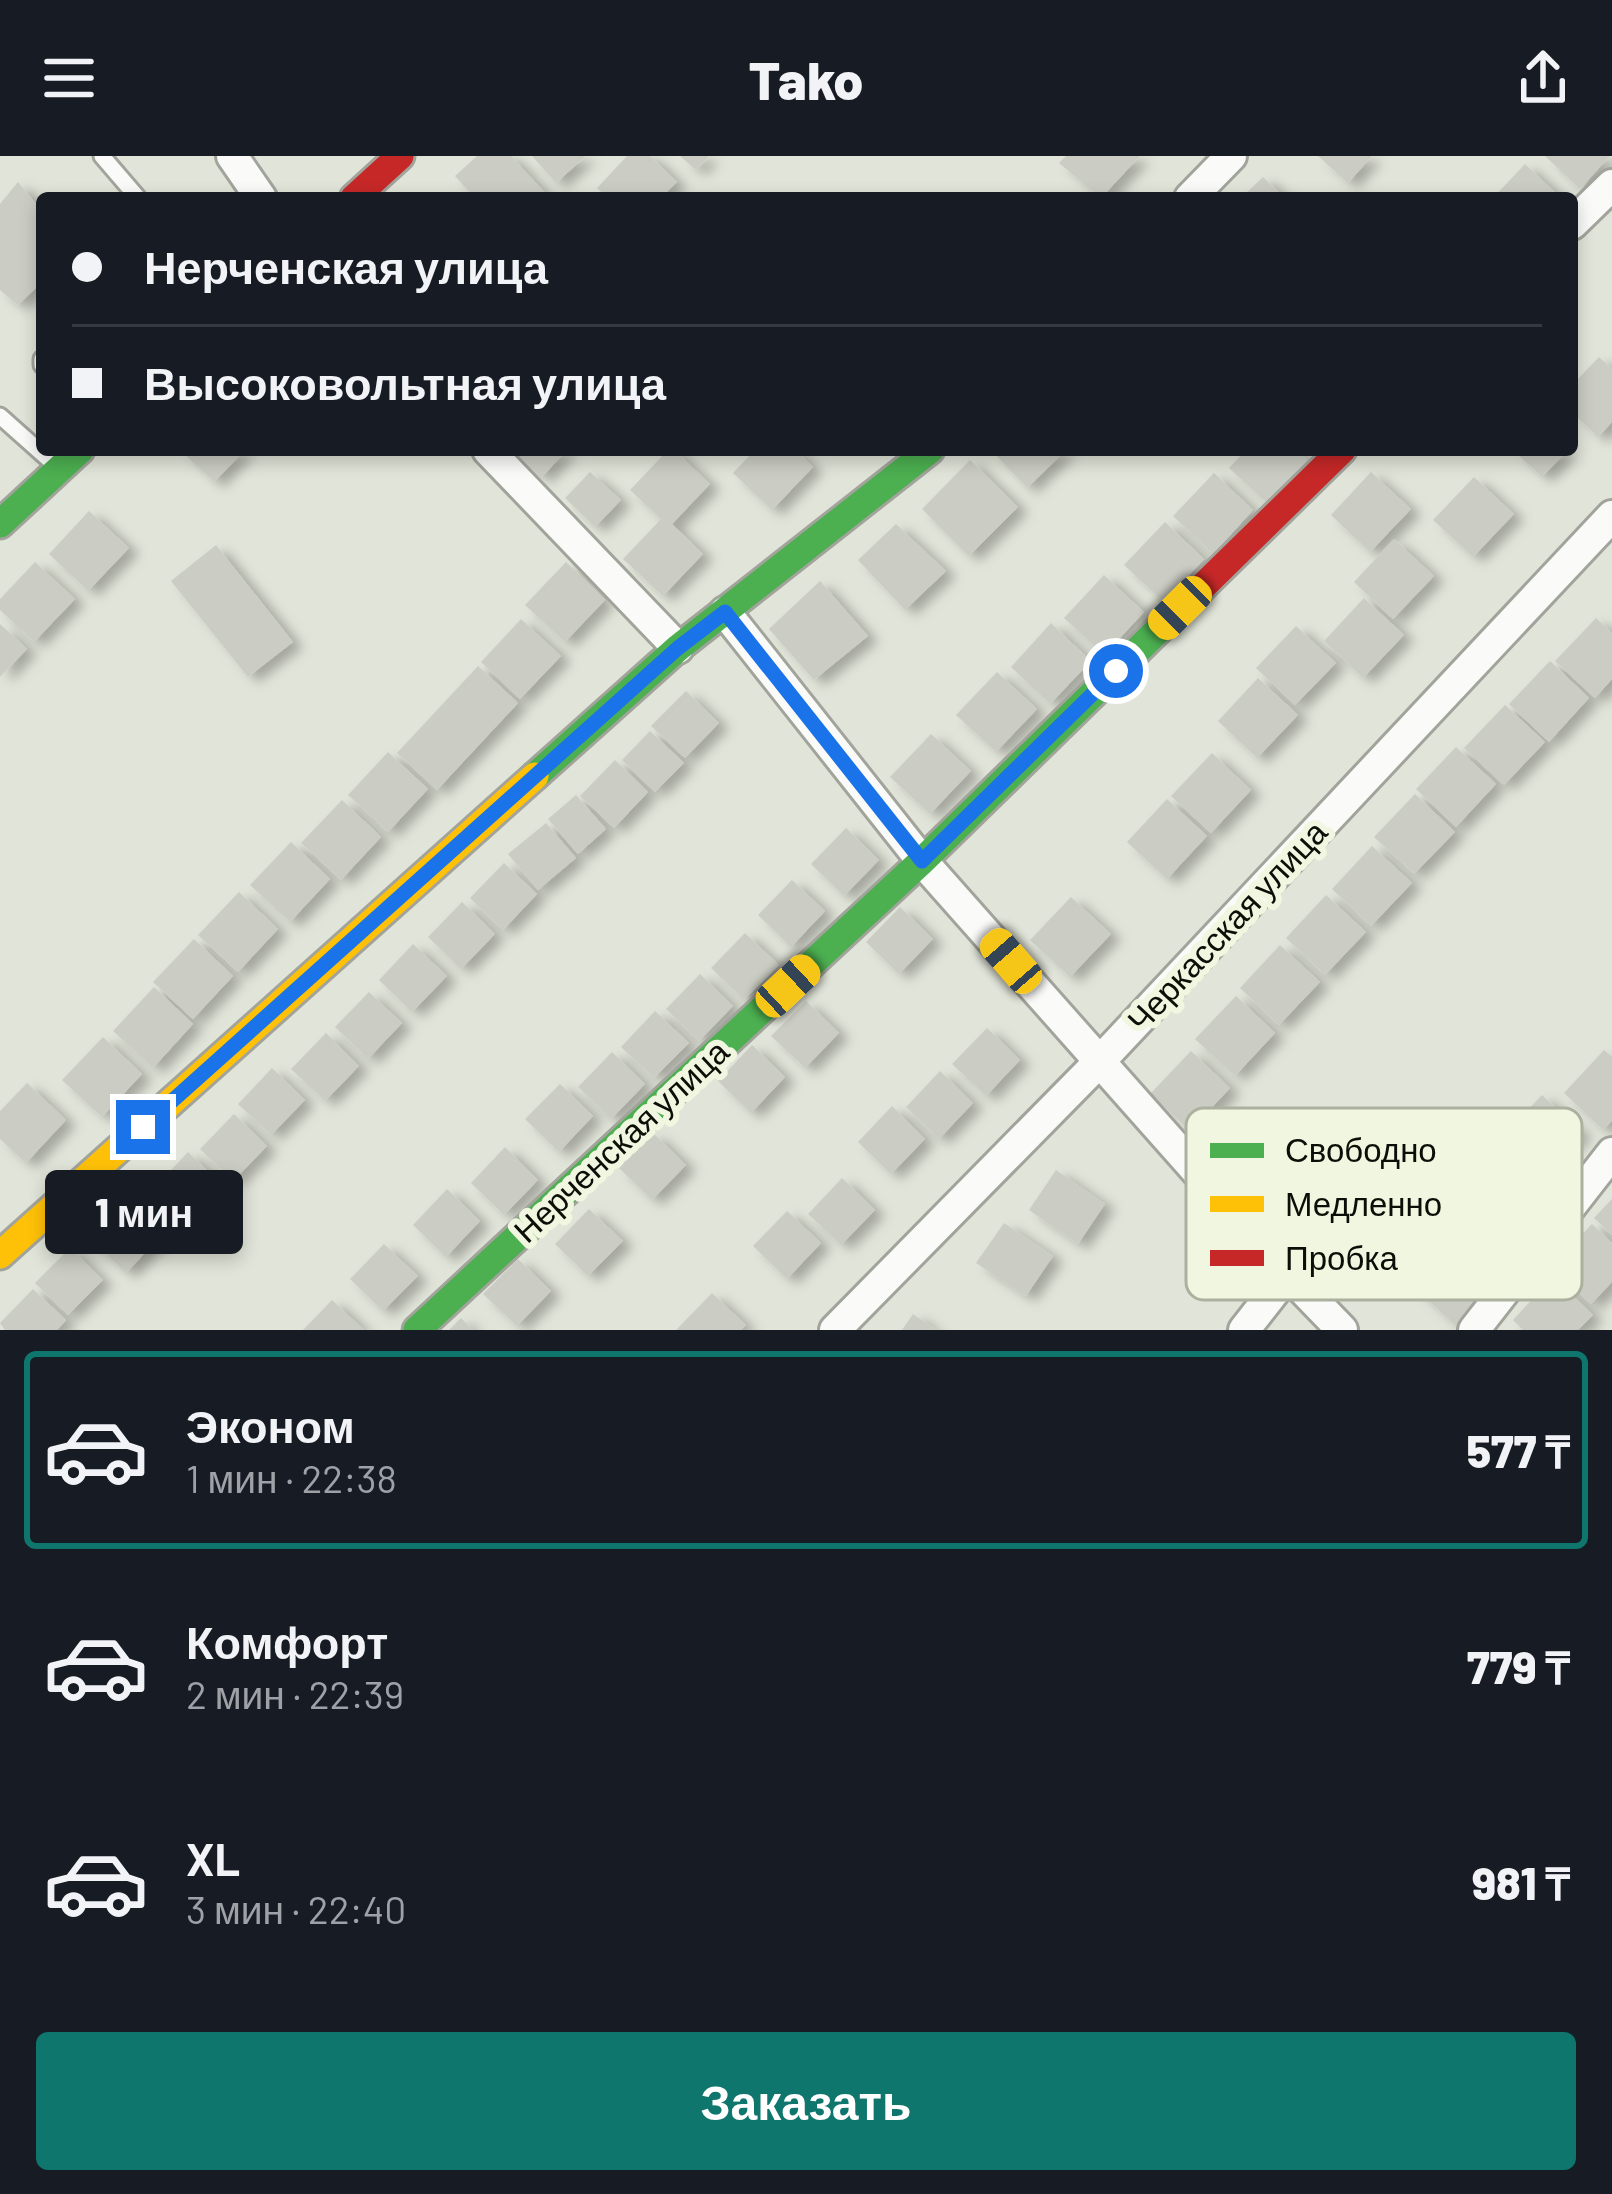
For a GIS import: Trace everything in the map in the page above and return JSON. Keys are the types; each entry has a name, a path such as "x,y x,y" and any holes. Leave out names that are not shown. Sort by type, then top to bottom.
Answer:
{"street":[{"path":"232,156 257,192"},
{"path":"361,192 400,156"},
{"path":"1196,192 1231,156"},
{"path":"1578,218 1612,185"},
{"path":"494,456 678,648"},
{"path":"0,1255 678,648 922,456"},
{"name":"Нерченская улица","path":"416,1330 922,861 1336,456"},
{"path":"0,524 70,460"},
{"name":"Черкасская улица","path":"836,1330 1100,1061 1612,516"},
{"path":"725,612 922,861 1186,1158"},
{"path":"1582,1191 1612,1153"},
{"path":"1244,1330 1268,1300"},
{"path":"1313,1300 1342,1330"},
{"path":"1474,1330 1497,1300"}],"lane":[{"path":"102,156 133,192"},
{"path":"0,416 36,439"}],"building":[{"path":"477,156 511,156 544,192 470,192 455,176"},
{"path":"532,156 586,156 556,183"},
{"path":"627,156 650,156 677,182 667,192 601,192 597,188"},
{"path":"680,156 709,156 696,170"},
{"path":"1066,156 1140,156 1107,192 1094,192 1059,163"},
{"path":"1318,156 1372,156 1348,183"},
{"path":"1545,156 1610,156 1580,189"},
{"path":"1525,164 1555,192 1499,192"},
{"path":"1263,177 1279,192 1247,192"},
{"path":"18,182 36,204 36,288 18,305 0,290 0,204"},
{"path":"1599,357 1612,369 1612,422 1598,437 1578,418 1578,379"},
{"path":"186,456 239,456 214,482"},
{"path":"518,456 561,456 541,478"},
{"path":"662,456 680,456 710,484 672,524 703,554 663,596 623,559 661,519 630,490"},
{"path":"749,456 801,456 813,467 772,510 733,473"},
{"path":"997,456 1060,456 1027,488"},
{"path":"1240,456 1302,456 1309,462 1269,505 1229,468"},
{"path":"1519,456 1562,456 1542,477"},
{"path":"970,460 1018,507 969,556 922,509"},
{"path":"590,472 621,500 595,527 565,498"},
{"path":"1371,472 1411,509 1370,552 1331,515"},
{"path":"1214,473 1253,510 1213,554 1173,516"},
{"path":"1474,477 1514,514 1473,557 1433,520"},
{"path":"89,511 129,548 88,591 49,554"},
{"path":"1165,522 1204,559 1164,602 1124,565"},
{"path":"896,524 946,571 905,610 858,560"},
{"path":"1394,539 1434,576 1393,619 1354,582"},
{"path":"216,545 293,642 248,677 171,581"},
{"path":"35,562 75,599 34,642 0,610 0,599"},
{"path":"566,562 605,600 565,642 525,605"},
{"path":"1104,575 1144,612 1104,655 1064,618"},
{"path":"820,581 868,636 814,680 769,629"},
{"path":"1364,598 1404,635 1363,678 1324,641"},
{"path":"1596,618 1612,633 1612,679 1595,698 1555,661"},
{"path":"521,619 561,656 520,699 481,662"},
{"path":"1051,623 1091,661 1050,704 1011,667"},
{"path":"0,624 27,649 0,677"},
{"path":"1296,626 1336,663 1295,705 1256,668"},
{"path":"1550,661 1589,698 1549,742 1509,704"},
{"path":"478,666 518,703 437,790 397,753"},
{"path":"997,672 1037,709 996,752 956,715"},
{"path":"1258,678 1298,715 1257,758 1218,721"},
{"path":"686,691 719,723 685,758 651,726"},
{"path":"1505,705 1545,742 1504,785 1464,748"},
{"path":"650,731 684,763 655,792 622,760"},
{"path":"931,734 971,771 930,814 890,777"},
{"path":"1456,747 1496,784 1456,827 1416,789"},
{"path":"388,752 428,789 388,832 348,795"},
{"path":"1212,753 1251,790 1211,833 1171,796"},
{"path":"615,760 648,792 614,828 580,796"},
{"path":"1415,794 1455,832 1414,874 1374,837"},
{"path":"576,795 606,829 578,854 548,819"},
{"path":"1167,799 1207,836 1167,879 1127,842"},
{"path":"342,800 381,837 341,880 301,843"},
{"path":"546,823 576,858 538,890 508,854"},
{"path":"846,828 879,860 844,896 811,864"},
{"path":"291,842 330,879 290,922 250,885"},
{"path":"1372,846 1412,883 1371,926 1332,889"},
{"path":"504,863 537,894 503,930 470,898"},
{"path":"792,880 825,911 791,947 758,915"},
{"path":"239,892 278,929 238,972 198,935"},
{"path":"1326,895 1366,932 1325,975 1286,938"},
{"path":"1071,897 1111,934 1070,977 1030,940"},
{"path":"462,902 495,934 461,969 428,937"},
{"path":"900,907 933,939 899,974 866,942"},
{"path":"745,933 779,965 744,1000 711,968"},
{"path":"194,939 233,976 193,1019 153,982"},
{"path":"413,944 447,976 412,1012 379,980"},
{"path":"1280,945 1320,982 1279,1025 1240,988"},
{"path":"700,974 733,1006 699,1041 666,1009"},
{"path":"154,987 193,1024 153,1068 113,1031"},
{"path":"369,992 402,1023 368,1059 335,1027"},
{"path":"1236,996 1275,1033 1235,1076 1195,1039"},
{"path":"806,1001 839,1033 805,1068 771,1036"},
{"path":"655,1011 689,1043 654,1078 621,1047"},
{"path":"987,1028 1020,1060 986,1096 952,1064"},
{"path":"326,1033 359,1066 325,1101 291,1069"},
{"path":"103,1037 142,1074 102,1117 62,1080"},
{"path":"752,1045 785,1077 751,1113 718,1081"},
{"path":"1604,1050 1612,1057 1612,1121 1603,1130 1564,1093"},
{"path":"1191,1051 1230,1088 1211,1108 1186,1108 1186,1127 1150,1094"},
{"path":"612,1052 645,1084 611,1119 578,1087"},
{"path":"272,1068 305,1100 271,1135 238,1104"},
{"path":"940,1071 973,1103 939,1139 906,1107"},
{"path":"27,1083 66,1120 26,1163 0,1139 0,1111"},
{"path":"560,1084 593,1116 559,1152 525,1119"},
{"path":"1542,1095 1556,1108 1530,1108"},
{"path":"892,1106 925,1139 891,1174 858,1142"},
{"path":"234,1114 267,1146 233,1181 200,1149"},
{"path":"653,1133 686,1165 652,1200 619,1168"},
{"path":"505,1147 538,1180 504,1215 471,1183"},
{"path":"188,1152 221,1184 187,1220 154,1188"},
{"path":"1056,1170 1105,1204 1078,1244 1029,1210"},
{"path":"842,1178 875,1210 841,1245 808,1214"},
{"path":"447,1189 480,1221 446,1257 413,1225"},
{"path":"1612,1199 1612,1235 1594,1218"},
{"path":"127,1206 160,1237 126,1273 93,1241"},
{"path":"589,1209 623,1241 588,1276 555,1244"},
{"path":"787,1211 821,1243 787,1279 753,1246"},
{"path":"1004,1223 1053,1256 1026,1296 976,1263"},
{"path":"1592,1224 1612,1243 1612,1282 1591,1304 1582,1296 1582,1234"},
{"path":"384,1244 418,1276 383,1311 350,1279"},
{"path":"70,1248 103,1280 68,1315 35,1283"},
{"path":"518,1259 551,1291 517,1326 483,1294"},
{"path":"33,1289 66,1320 57,1330 5,1330 0,1323"},
{"path":"712,1293 746,1325 741,1330 676,1330"},
{"path":"332,1300 364,1330 303,1330"},
{"path":"1428,1300 1480,1300 1456,1326"},
{"path":"1532,1300 1577,1300 1593,1315 1578,1330 1523,1330 1513,1320"},
{"path":"913,1314 936,1330 902,1330"},
{"path":"461,1318 473,1330 449,1330"}],"traffic: fast":[{"path":"0,524 74,456"},
{"path":"535,776 678,648 922,456"},
{"path":"417,1330 922,861 1194,595"}],"traffic: slow":[{"path":"0,1255 535,776"}],"traffic: jam":[{"path":"361,192 400,156"},
{"path":"1194,595 1336,456"}],"route":[{"path":"143,1127 678,648 725,612 922,861 1116,671"}]}
